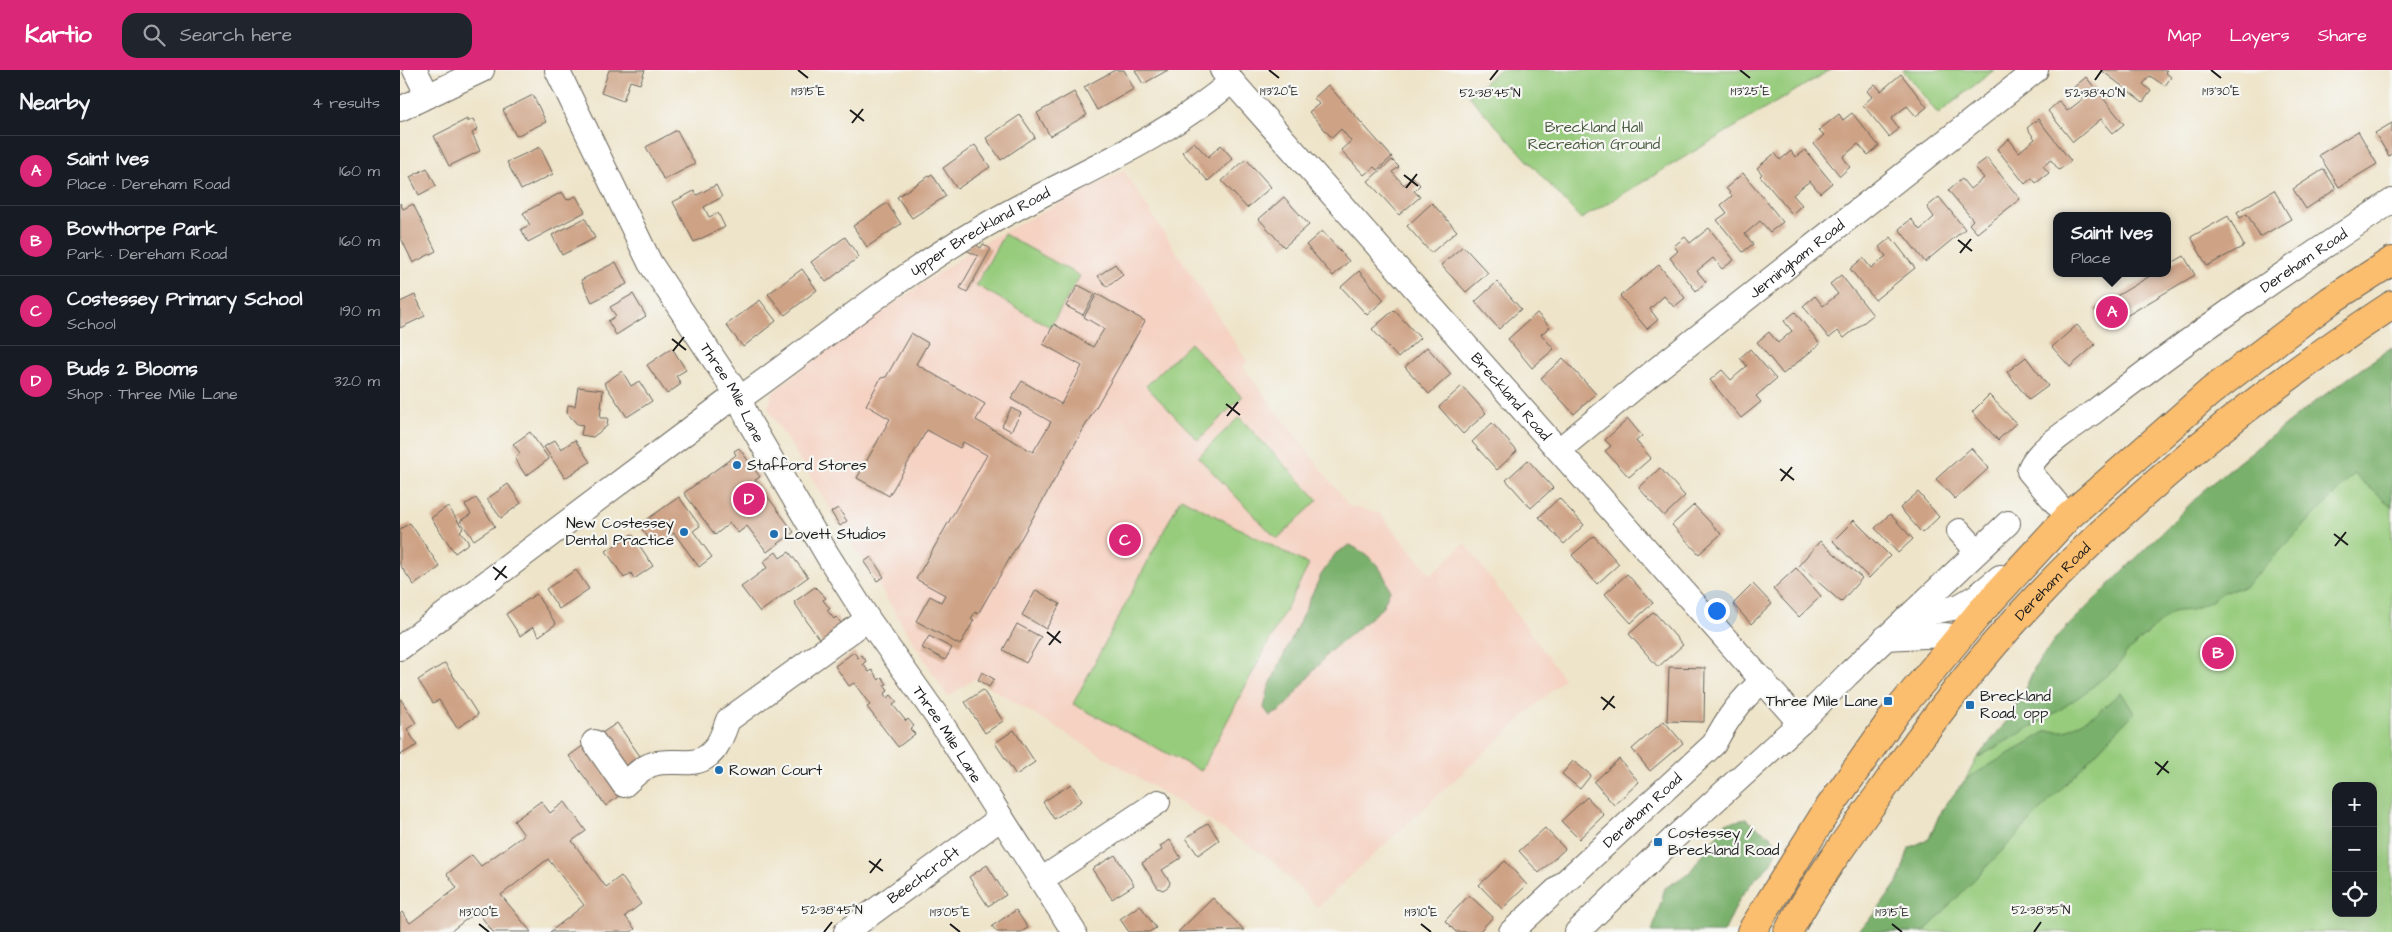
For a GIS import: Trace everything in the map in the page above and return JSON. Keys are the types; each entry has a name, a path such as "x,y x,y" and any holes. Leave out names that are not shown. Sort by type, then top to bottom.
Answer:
{"highway":[{"path":"1751,932 1809,838 1896,713 1959,637 2068,517 2210,392 2331,300 2392,261"},
{"name":"Dereham Road","path":"1788,932 1840,849 1908,753 1971,672 2022,612 2157,482 2223,426 2286,378 2392,305"},
{"path":"1959,637 1972,639 1978,636 2019,592 2031,582 2043,575 2061,573"}],"street":[{"path":"415,70 428,96"},
{"path":"400,109 482,70"},
{"name":"Three Mile Lane","path":"558,70 650,263 738,397 750,423 823,548 868,619 938,718 1074,932"},
{"name":"Jerningham Road","path":"1558,450 2036,70"},
{"name":"Upper Breckland Road","path":"400,648 738,397 904,277 982,227 1153,136 1191,113 1227,76"},
{"name":"Breckland Road","path":"1227,76 1800,723"},
{"name":"Dereham Road","path":"2068,517 2029,471 2030,466 2044,451 2130,384 2256,293 2392,201"},
{"path":"1576,932 1673,839 1800,723 1886,638 2008,523"},
{"path":"1959,531 1977,551"},
{"path":"1908,617 1934,614 1958,607 1977,596 1996,579 2020,568"},
{"path":"594,742 624,785 642,769 653,764 694,762 708,755 718,745 728,720 868,619"},
{"path":"1886,638 1944,635 1959,637"},
{"name":"Dereham Road","path":"1511,932 1714,744 1725,722 1740,701 1763,680"},
{"path":"1041,880 1158,802"},
{"name":"Beechcroft","path":"846,932 1001,818"}],"shaded area":[{"path":"1124,171 1247,361 1243,367 1349,506 1379,513 1431,575 1465,543 1564,679 1317,907 1270,858 975,678 948,697 768,409 772,394 780,386 862,325 984,242"}],"green space":[{"name":"Breckland Hall Recreation Ground","path":"1499,70 1830,70 1581,219 1469,96"},
{"path":"1903,70 1994,70 1938,114"},
{"path":"1004,234 1080,276 1050,327 976,285"},
{"path":"1190,343 1242,397 1198,440 1146,386"},
{"path":"2392,347 2392,932 1856,932 1876,913 1899,880 1909,848 1929,839 1941,811 1966,779 1977,758 2014,712 2018,697 2022,696 2035,667 2055,639 2206,488 2312,404"},
{"path":"2392,347 2392,507 2354,474 2245,587 2224,592 2210,602 2190,610 2172,612 2126,653 2117,667 2087,691 2057,712 1977,758 2014,712 2018,697 2022,696 2035,667 2055,639 2206,488 2312,404"},
{"path":"1239,417 1318,500 1277,539 1198,457"},
{"path":"1181,498 1309,565 1201,771 1073,704"},
{"path":"1350,545 1370,558 1383,575 1390,590 1382,608 1328,653 1280,711 1270,716 1264,708 1269,687 1321,575 1336,553"},
{"path":"2121,692 2134,713 1924,932 1856,932 1876,913 1899,880 1909,848 1929,839 1941,811 1966,779 2047,731 2065,731 2096,714"},
{"path":"1746,819 1771,837 1778,846 1770,865 1754,880 1740,898 1724,932 1652,932 1665,888 1689,873 1726,823"}],"building":[{"path":"609,70 645,70 640,84 630,81 623,101 601,93"},
{"path":"1115,70 1124,70 1134,89 1097,110 1084,87"},
{"path":"1135,70 1168,70 1143,84"},
{"path":"2101,70 2167,70 2165,72 2171,77 2165,86 2150,76 2143,84 2151,91 2143,102"},
{"path":"1901,74 1927,107 1916,116 1907,106 1899,112 1891,119 1899,129 1889,137 1863,105 1872,97 1867,91 1875,84 1881,91"},
{"path":"2086,77 2124,124 2113,133 2101,119 2073,142 2048,111 2059,101 2067,111 2083,99 2073,88"},
{"path":"1328,85 1392,157 1377,170 1374,167 1364,175 1341,150 1351,141 1341,129 1332,138 1309,112 1319,104 1314,98"},
{"path":"1074,92 1087,115 1050,136 1037,113"},
{"path":"533,95 546,122 516,136 503,110"},
{"path":"1852,113 1879,146 1868,155 1858,144 1843,157 1850,167 1840,176 1814,144 1824,135 1819,130 1839,114 1843,120"},
{"path":"1020,115 1035,137 1001,160 986,138"},
{"path":"467,119 467,122 473,119 478,129 472,133 480,151 449,166 434,136"},
{"path":"2038,119 2071,161 2059,170 2051,160 2043,166 2049,173 2036,183 2032,178 2025,184 1997,149 2009,139 2019,152 2035,139 2027,128"},
{"path":"2392,123 2392,153 2389,156 2375,133"},
{"path":"677,130 695,164 664,180 646,147"},
{"path":"2358,131 2377,164 2339,187 2319,155"},
{"path":"1194,142 1208,157 1221,145 1233,159 1208,181 1182,152"},
{"path":"975,145 990,167 957,189 943,168"},
{"path":"540,147 553,174 521,190 507,162"},
{"path":"1805,150 1832,183 1820,193 1810,181 1802,187 1793,195 1802,205 1792,214 1760,176 1762,174 1757,168 1775,153 1780,160 1791,151 1795,157"},
{"path":"1987,158 2020,199 1977,233 1969,224 1973,220 1948,190 1962,179 1970,189 1984,178 1975,167"},
{"path":"1246,159 1271,187 1247,208 1222,181"},
{"path":"1392,160 1399,167 1392,172 1404,185 1413,177 1420,185 1414,191 1420,197 1399,215 1368,181"},
{"path":"427,168 436,186 419,195 410,177"},
{"path":"2324,169 2336,189 2306,209 2293,189"},
{"path":"1743,173 1783,222 1770,232 1760,221 1745,234 1753,244 1743,252 1717,220 1727,213 1721,205 1732,196 1726,188"},
{"path":"932,174 946,196 912,218 897,197"},
{"path":"716,185 722,197 704,207 709,217 718,213 725,227 694,242 673,202 694,191 697,195"},
{"path":"2274,190 2291,219 2260,237 2247,214 2240,218 2237,212"},
{"path":"562,192 567,200 576,196 585,212 528,242 521,229 530,225 523,213"},
{"path":"1284,197 1309,225 1284,247 1259,219"},
{"path":"1939,197 1965,229 1925,262 1899,229 1911,219 1920,230 1934,217 1927,207"},
{"path":"400,203 403,209 413,204 436,251 413,263 400,236"},
{"path":"887,203 901,224 867,247 853,226"},
{"path":"1432,203 1457,231 1431,253 1407,226"},
{"path":"2228,216 2244,246 2207,266 2191,237"},
{"path":"585,218 595,238 562,255 552,235"},
{"path":"1709,228 1734,260 1722,269 1713,258 1697,271 1706,282 1696,291 1670,258 1678,251 1674,246 1685,237 1690,243"},
{"path":"1322,231 1349,261 1333,276 1306,245"},
{"path":"845,237 859,257 826,282 811,262"},
{"path":"1891,237 1915,268 1875,300 1850,269 1863,258 1871,268 1886,256 1879,247"},
{"path":"971,242 981,248 983,244 991,249 967,292 960,288 978,256 966,250"},
{"path":"1463,246 1488,273 1466,292 1441,265"},
{"path":"2184,256 2195,275 2106,328 2095,309 2148,277 2171,277 2171,264"},
{"path":"616,262 627,284 592,302 581,280"},
{"path":"1115,264 1123,275 1107,287 1098,276"},
{"path":"1659,265 1685,298 1674,307 1664,296 1650,309 1658,320 1647,329 1620,296"},
{"path":"802,269 817,290 785,315 768,294"},
{"path":"1359,271 1384,300 1367,315 1341,287"},
{"path":"1841,275 1873,315 1844,338 1838,331 1829,338 1803,306 1815,296 1823,306 1838,294 1830,284"},
{"path":"1497,282 1521,309 1499,329 1475,302"},
{"path":"1078,285 1095,294 1083,315 1066,306"},
{"path":"633,294 646,316 616,335 608,321 616,316 610,307"},
{"path":"1097,294 1145,321 978,614 975,612 971,619 974,620 960,645 916,621 930,596 941,602 945,595 916,579 987,455 963,442 960,448 927,430 889,496 857,478 890,419 866,405 881,378 886,377 911,333 928,343 916,364 985,404 976,420 1033,452 1051,422 1011,399 1022,381 1061,404 1082,366 1043,344 1054,324 1093,347 1104,329 1084,317"},
{"path":"415,295 425,316 400,328 400,302"},
{"path":"760,300 776,321 743,347 726,325"},
{"path":"1394,310 1420,338 1398,358 1372,329"},
{"path":"1795,312 1820,344 1783,374 1757,342 1769,332 1778,343 1792,331 1784,321"},
{"path":"1537,313 1550,327 1541,334 1554,349 1532,368 1508,339"},
{"path":"2077,325 2095,345 2070,367 2052,347"},
{"path":"1427,347 1451,374 1429,394 1405,367"},
{"path":"672,348 686,370 676,376 681,384 667,394 647,365"},
{"path":"1750,349 1776,379 1756,396 1761,402 1741,418 1710,380 1722,370 1731,380 1747,366 1740,358"},
{"path":"2026,357 2048,386 2029,400 2007,372"},
{"path":"1563,358 1596,394 1574,414 1541,378"},
{"path":"622,371 631,386 639,381 652,401 627,417 604,383"},
{"path":"1462,386 1486,413 1463,434 1439,407"},
{"path":"578,387 603,390 600,418 608,418 607,426 593,437 581,435 583,425 577,424 567,413 568,405 575,406"},
{"path":"1989,395 2016,423 1998,440 1972,412"},
{"path":"1011,408 1021,413 1011,431 1002,426"},
{"path":"1628,419 1642,436 1636,441 1651,458 1629,477 1605,451 1611,446 1605,440"},
{"path":"1492,423 1517,451 1497,470 1472,442"},
{"path":"530,432 549,459 526,476 515,459 520,453 513,444"},
{"path":"555,440 561,449 575,440 590,462 565,478 544,447"},
{"path":"739,448 760,477 755,480 794,532 767,552 747,526 738,533 730,523 715,535 684,493 736,455 734,451"},
{"path":"1971,448 1989,468 1955,499 1936,479"},
{"path":"1528,460 1553,488 1531,508 1506,480"},
{"path":"1660,468 1685,496 1664,516 1639,488"},
{"path":"508,484 521,503 501,518 487,499"},
{"path":"1918,492 1939,517 1922,533 1900,508"},
{"name":"New Costessey Dental Practice","path":"679,497 700,526 693,531 712,557 699,567 674,533 655,547 639,525"},
{"path":"476,498 495,526 474,540 460,521 471,514 465,505"},
{"path":"1559,498 1584,525 1564,544 1539,517"},
{"path":"1694,505 1721,534 1699,554 1672,525"},
{"path":"448,506 463,529 460,531 469,543 455,553 431,518"},
{"path":"838,508 847,521 840,526 831,512"},
{"path":"1890,514 1913,539 1898,553 1875,528"},
{"path":"1854,520 1890,556 1869,578 1833,541"},
{"path":"410,523 440,567 414,585 400,565 400,529"},
{"path":"632,534 653,566 634,579 631,573 624,578 606,551"},
{"path":"1594,536 1619,564 1597,584 1572,555"},
{"path":"1820,541 1862,578 1841,602 1799,565"},
{"path":"776,552 780,558 789,552 808,577 760,612 741,587 767,568 763,562"},
{"path":"871,557 884,577 877,581 864,562"},
{"path":"1796,568 1821,596 1799,617 1773,589"},
{"path":"576,570 589,589 559,609 546,589"},
{"path":"1627,574 1653,603 1631,623 1605,594"},
{"path":"1753,584 1772,604 1751,624 1733,604"},
{"path":"815,587 826,598 823,600 830,609 827,610 834,619 836,617 842,624 823,645 794,602"},
{"path":"1036,590 1060,604 1046,629 1022,615"},
{"path":"536,594 556,624 539,636 533,627 520,636 506,614"},
{"path":"1654,612 1683,645 1658,667 1629,634"},
{"path":"1017,624 1041,637 1026,663 1003,650"},
{"path":"929,636 952,648 945,660 922,648"},
{"path":"854,652 858,658 861,655 866,661 863,664 869,672 872,670 879,680 882,677 887,684 884,685 888,691 884,694 887,698 891,695 897,702 893,705 906,721 908,719 914,726 910,729 915,734 898,747 867,707 870,705 854,683 849,686 835,666"},
{"path":"445,663 478,715 457,728 439,700 433,703 418,680"},
{"path":"1669,667 1705,668 1704,722 1667,721"},
{"path":"982,672 994,679 989,687 978,680"},
{"path":"983,690 1003,721 985,733 965,702"},
{"path":"400,698 416,723 407,729 417,745 400,755"},
{"path":"1664,721 1683,743 1650,771 1632,749"},
{"path":"617,723 642,759 627,770 602,733"},
{"path":"1014,730 1035,762 1016,775 995,743"},
{"path":"584,745 620,795 606,806 569,756"},
{"path":"1619,759 1639,782 1614,805 1594,782"},
{"path":"1573,761 1591,775 1580,789 1562,774"},
{"path":"1071,784 1082,801 1054,819 1043,802"},
{"path":"1587,797 1604,815 1579,839 1561,821"},
{"path":"541,801 550,813 565,802 586,831 572,841 606,887 621,876 641,904 625,916 635,929 631,932 550,932 584,905 548,859 501,895 531,932 493,932 477,911 450,932 400,932 400,914 402,912 410,923 457,888 447,874 472,855 481,866 524,835 514,821"},
{"path":"1208,823 1219,840 1198,855 1186,838"},
{"path":"1545,828 1565,849 1539,873 1519,851"},
{"path":"1170,840 1181,858 1162,870 1170,882 1169,886 1163,890 1158,888 1142,863 1162,850 1160,846"},
{"path":"1115,855 1134,885 1112,899 1092,869"},
{"path":"1505,861 1527,885 1502,909 1479,885"},
{"path":"987,865 1006,895 988,906 969,877"},
{"path":"1469,895 1493,917 1479,932 1456,932 1445,921"},
{"path":"1213,898 1244,930 1178,932"},
{"path":"1140,905 1156,928 1149,932 1129,932 1120,919"},
{"path":"1016,910 1028,928 1021,932 997,932 992,926"}],"place":[{"name":"Saint Ives","path":"2112,312"},
{"name":"Stafford Stores","path":"737,465"},
{"name":"Buds 2 Blooms","path":"749,499"},
{"name":"New Costessey Dental Practice","path":"684,532"},
{"name":"Lovett Studios","path":"774,534"},
{"name":"Costessey Primary School","path":"1125,540"},
{"name":"Bowthorpe Park","path":"2218,653"},
{"name":"Three Mile Lane","path":"1888,701"},
{"name":"Breckland Road, opp","path":"1970,705"},
{"name":"Rowan Court","path":"719,770"},
{"name":"Costessey / Breckland Road","path":"1658,842"}]}
